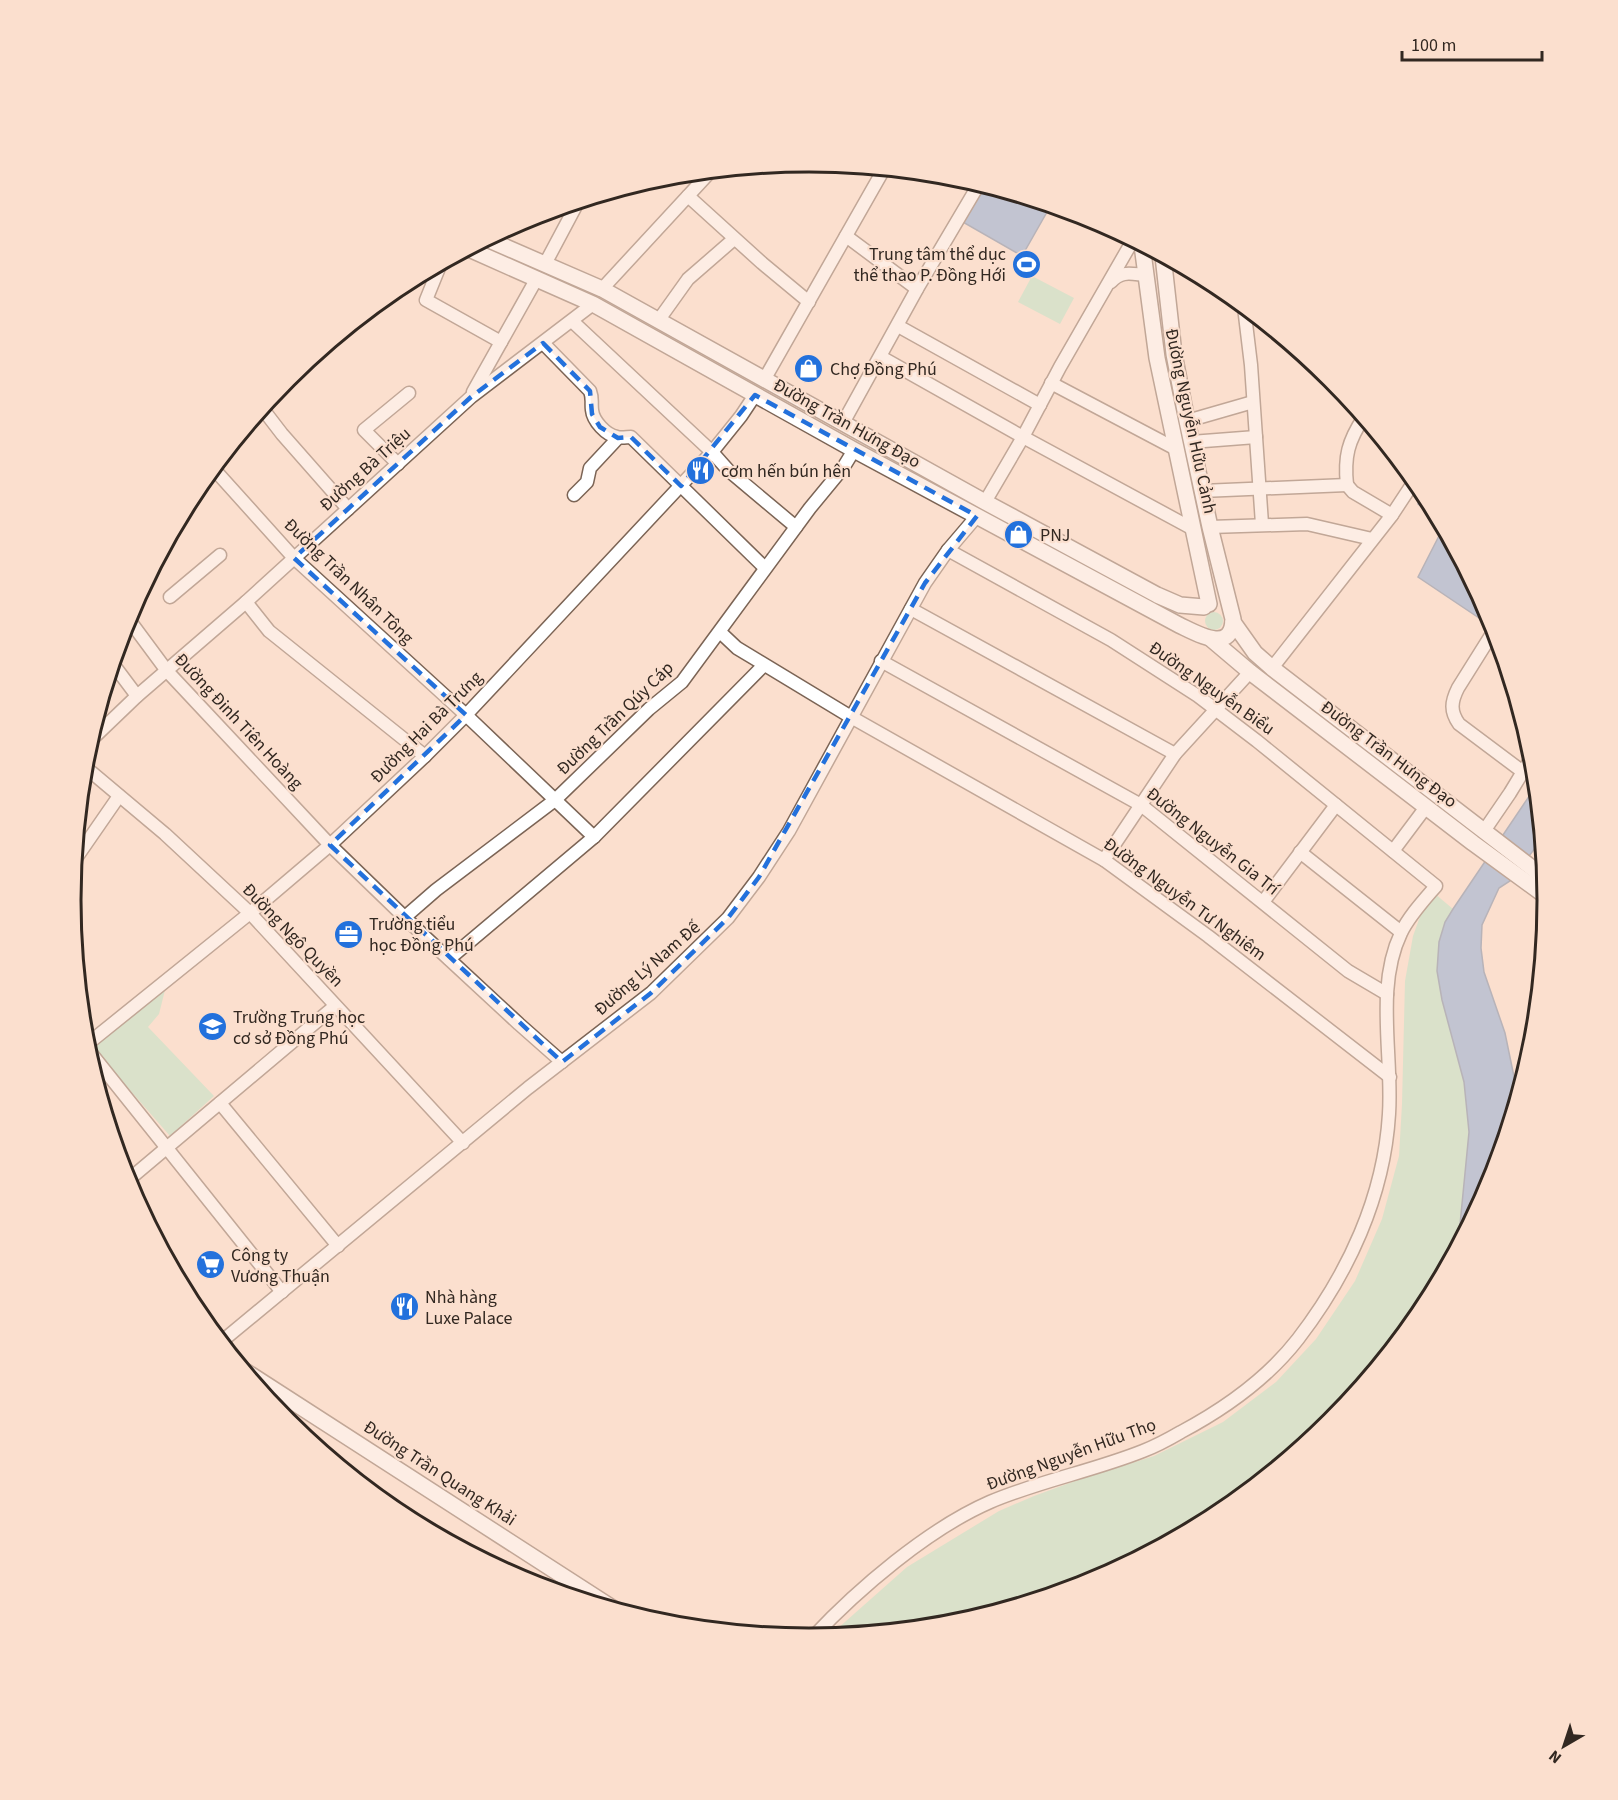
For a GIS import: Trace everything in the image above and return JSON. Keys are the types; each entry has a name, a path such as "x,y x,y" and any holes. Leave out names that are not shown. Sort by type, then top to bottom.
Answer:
{"main road":[{"name":"Đường Trần Hưng Đạo","path":"496,243 602,289 1157,595 1180,605 1206,605"},
{"name":"Đường Trần Hưng Đạo","path":"477,252 594,304 854,450 1207,638 1426,807 1486,840"},
{"name":"Đường Nguyễn Hữu Cảnh","path":"1143,254 1155,349 1193,529 1206,605"},
{"path":"537,278 545,264"},
{"name":"Đường Nguyễn Hữu Cảnh","path":"1164,265 1174,354 1191,442 1232,617"},
{"path":"1146,275 1165,275"},
{"path":"755,395 764,380"},
{"path":"976,516 986,502"},
{"path":"1206,605 1221,605 1232,617 1230,631 1224,638 1207,638 1198,630 1196,621 1198,613 1206,605"},
{"name":"Đường Trần Hưng Đạo","path":"1232,617 1255,653 1486,840 1536,886"},
{"name":"Đường Trần Hưng Đạo","path":"1518,867 1536,874"},
{"name":"Đường Trần Quang Khải","path":"268,1386 590,1594"}],"street":[{"path":"764,380 880,176"},
{"path":"602,289 703,180"},
{"path":"843,423 917,289 975,192"},
{"path":"688,196 734,239 809,302"},
{"path":"545,264 573,212"},
{"path":"846,236 917,289"},
{"path":"658,321 688,279 734,239"},
{"path":"986,502 1129,246"},
{"path":"1106,287 1120,274 1146,275"},
{"path":"436,276 426,300 501,342"},
{"path":"471,397 537,278"},
{"name":"Đường Bà Triệu","path":"102,730 471,397 594,304"},
{"path":"1245,317 1262,525"},
{"path":"572,321 712,452 728,470 796,527"},
{"path":"898,326 1040,405"},
{"path":"543,343 590,391 593,398 592,414 600,427 618,438 632,437 765,568"},
{"path":"881,357 1193,529"},
{"path":"1051,383 1176,449"},
{"path":"398,464 364,430 409,393"},
{"name":"Đường Hai Bà Trưng","path":"95,1040 330,845 425,756 681,486 712,452 755,395"},
{"path":"1187,420 1253,402"},
{"path":"267,415 348,509"},
{"path":"1359,424 1350,443 1345,468 1347,485 1353,492 1392,515"},
{"path":"1191,442 1256,437"},
{"path":"574,495 587,482 590,468 618,438"},
{"name":"Đường Trần Qúy Cáp","path":"405,917 436,890 555,800 650,709 682,682 765,568 843,468 854,450"},
{"name":"Đường Trần Nhân Tông","path":"219,475 294,558 466,715 594,837"},
{"path":"1202,491 1347,485"},
{"path":"1272,668 1392,515 1409,489"},
{"name":"Đường Lý Nam Đế","path":"227,1337 562,1062 651,993 728,918 759,877 789,831 925,583 976,516"},
{"path":"1210,527 1307,524 1372,539"},
{"name":"Đường Nguyễn Biểu","path":"948,550 1111,640 1198,696 1436,886"},
{"path":"170,597 220,555"},
{"path":"246,602 269,631 425,756"},
{"path":"911,609 1175,754"},
{"name":"Đường Đinh Tiên Hoàng","path":"134,627 167,671 330,845 449,959 562,1062"},
{"name":"Đường Nguyễn Tư Nghiêm","path":"720,632 737,648 851,717 1104,860 1208,936 1390,1077"},
{"path":"1488,639 1458,688 1454,697 1453,716 1459,724 1523,772"},
{"name":"Đường Nguyễn Gia Trí","path":"881,661 1142,805 1348,971 1387,994"},
{"path":"449,959 594,837 764,665"},
{"path":"118,672 137,696"},
{"path":"1104,860 1175,754 1250,672"},
{"path":"1486,840 1525,769"},
{"name":"Đường Ngô Quyền","path":"92,773 165,834 250,913 463,1143"},
{"path":"83,847 119,796"},
{"path":"1263,903 1336,804"},
{"path":"1393,851 1426,807"},
{"path":"1300,852 1401,932"},
{"name":"Đường Nguyễn Hữu Thọ","path":"822,1627 921,1542 975,1509 1010,1494 1132,1455 1204,1420 1266,1375 1302,1333 1337,1281 1361,1235 1376,1187 1389,1114 1387,994 1392,961 1401,932 1436,886"},
{"path":"134,1175 335,1006"},
{"path":"101,1065 282,1292"},
{"path":"220,1103 338,1245"}],"highlighted area":[{"path":"543,343 590,391 592,414 600,427 618,438 631,437 681,486 755,395 977,516 925,583 759,877 728,918 651,993 562,1062 330,845 466,715 294,558 471,397"}],"green space":[{"path":"1032,276 1074,298 1060,324 1018,302"},
{"path":"1214,612 1220,615 1223,621 1220,627 1214,630 1208,627 1205,621 1208,615"},
{"path":"1434,893 1453,909 1445,922 1439,942 1437,971 1442,1000 1464,1082 1469,1132 1460,1226 1439,1264 1387,1343 1324,1415 1252,1478 1173,1530 1131,1553 1088,1573 997,1603 904,1622 840,1627 907,1567 999,1511 1075,1481 1154,1456 1223,1422 1276,1382 1316,1339 1355,1281 1382,1219 1399,1156 1405,981 1413,936 1422,911"},
{"path":"165,990 159,1014 148,1027 214,1096 170,1136 98,1053 96,1046"}],"water":[{"path":"977,192 1047,212 1022,256 961,221"},
{"path":"1439,536 1481,620 1418,577"},
{"path":"1529,796 1535,849 1510,881 1499,888 1482,925 1481,948 1484,972 1505,1033 1514,1078 1482,1179 1460,1226 1469,1132 1464,1082 1442,1000 1437,971 1439,942 1445,922"}],"place":[{"name":"Trung tâm thể dục thể thao P. Đồng Hới","path":"1027,264"},
{"name":"Chợ Đồng Phú","path":"809,369"},
{"name":"cơm hến bún hên","path":"700,471"},
{"name":"PNJ","path":"1019,535"},
{"name":"Trường tiểu học Đồng Phú","path":"348,934"},
{"name":"Trường Trung học cơ sở Đồng Phú","path":"212,1027"},
{"name":"Công ty Vương Thuận","path":"210,1265"},
{"name":"Nhà hàng Luxe Palace","path":"404,1307"}]}
